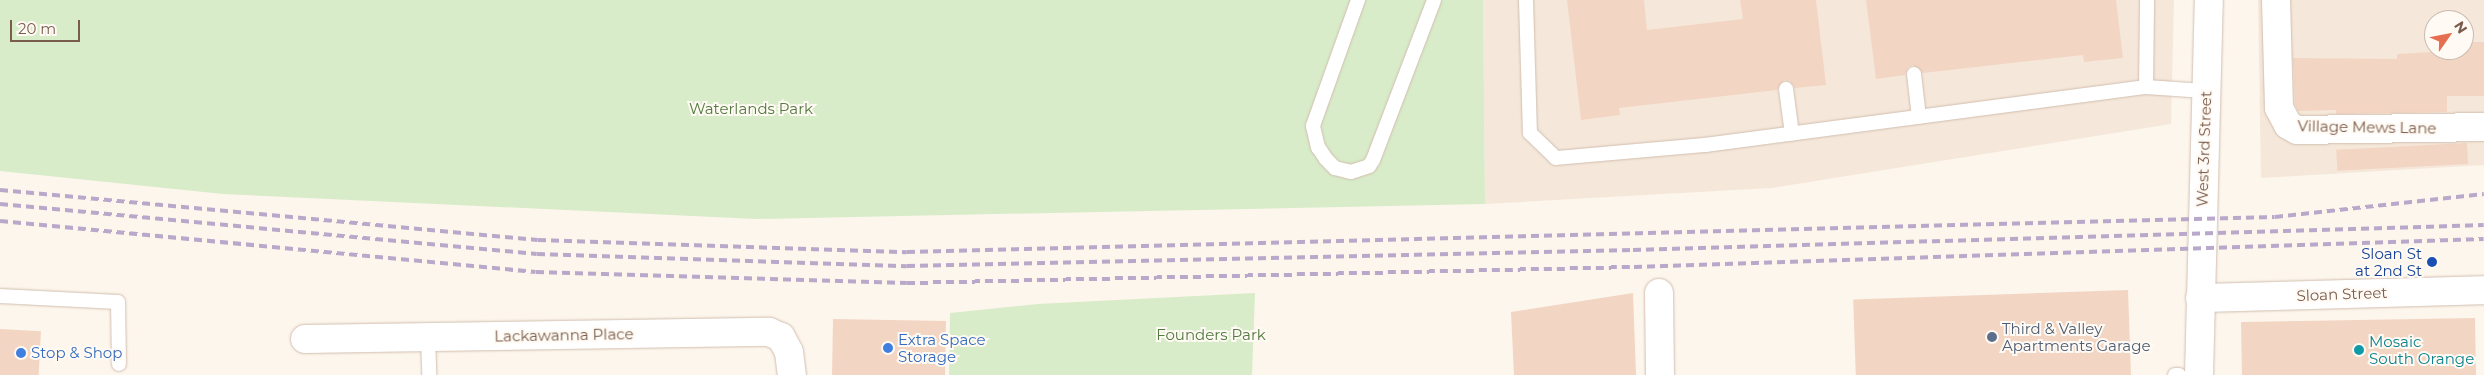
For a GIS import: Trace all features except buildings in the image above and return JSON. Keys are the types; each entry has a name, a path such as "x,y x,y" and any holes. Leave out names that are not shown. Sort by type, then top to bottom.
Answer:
{"street":[{"name":"West 3rd Street","path":"2198,375 2209,0"},
{"name":"Village Mews Lane","path":"2276,0 2278,108 2288,125 2298,130 2484,127"},
{"name":"Sloan Street","path":"2200,298 2484,290"},
{"path":"1659,293 1660,375"},
{"name":"Lackawanna Place","path":"305,339 769,332 781,337 789,352 792,375"}],"lane":[{"path":"1358,0 1313,126 1318,147 1326,159 1335,168 1351,172 1369,166 1373,160 1434,0"},
{"path":"1526,0 1530,133 1556,158 1792,134 2146,88 2205,91"},
{"path":"2146,88 2147,0"},
{"path":"1914,74 1919,117"},
{"path":"1786,89 1792,134"},
{"path":"0,296 118,302 119,364"},
{"path":"428,337 429,375"}],"shaded area":[{"path":"1483,0 2174,0 2171,124 1772,188 1485,204"},
{"path":"2258,0 2484,0 2484,165 2261,178"}],"green space":[{"name":"Waterlands Park","path":"0,0 1483,0 1485,204 756,219 223,194 0,171"},
{"name":"Founders Park","path":"1255,293 1252,375 949,375 950,313 1038,304"}],"railway":[{"path":"0,190 538,240 907,252 2275,217 2484,194"},
{"path":"0,204 537,254 907,266 1633,250 2484,225"},
{"path":"0,221 536,272 907,283 1634,267 2484,239"}],"place":[{"name":"Sloan St at 2nd St","path":"2432,262"},
{"name":"Third & Valley Apartments Garage","path":"1992,337"},
{"name":"Extra Space Storage","path":"888,348"},
{"name":"Mosaic South Orange","path":"2359,350"},
{"name":"Stop & Shop","path":"21,353"}]}
